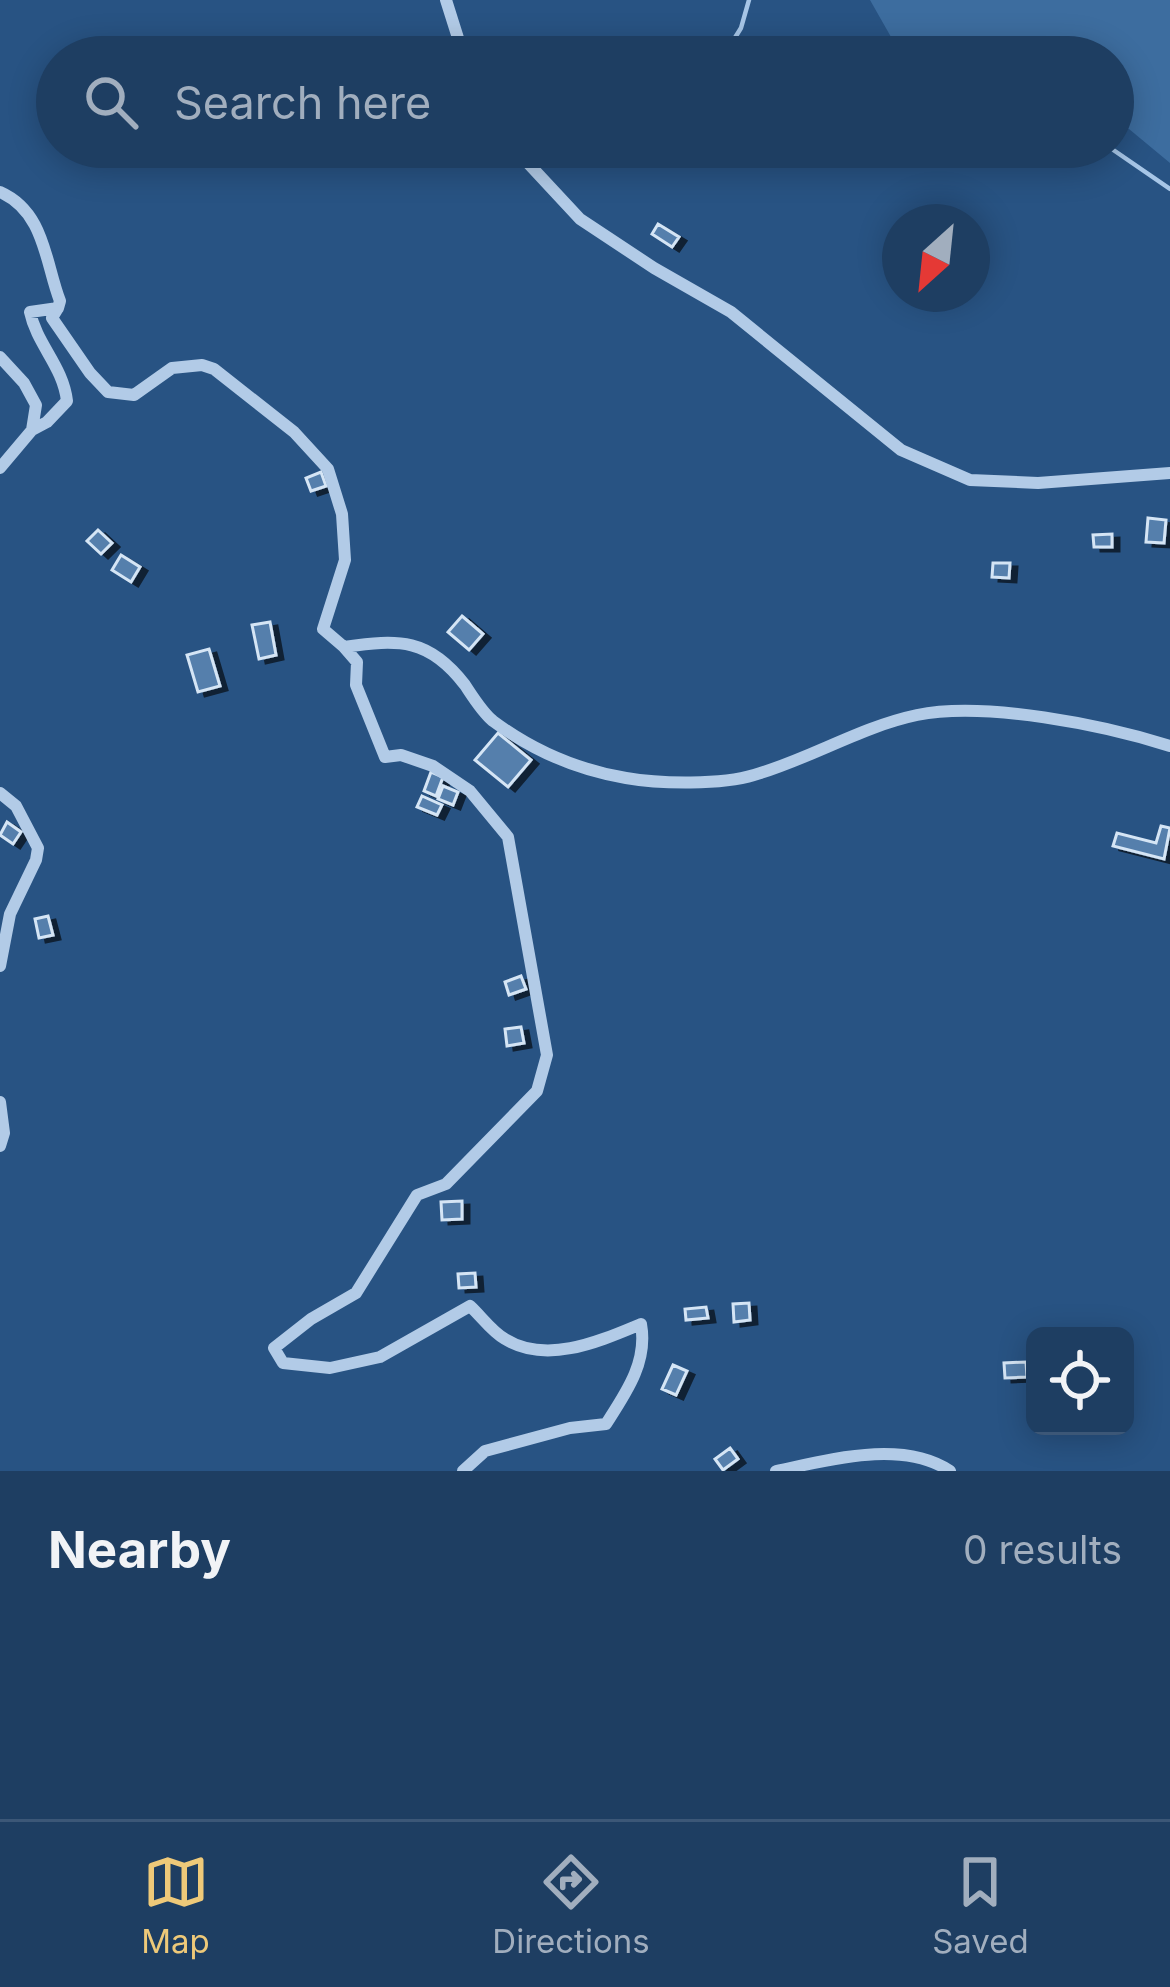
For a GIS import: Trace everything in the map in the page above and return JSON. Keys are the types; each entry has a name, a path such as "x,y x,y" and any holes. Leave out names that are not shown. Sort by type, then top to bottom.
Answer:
{"street":[{"path":"446,0 457,36"},
{"path":"532,168 580,219 731,312 901,450 919,459 970,480 1038,483 1170,473"},
{"path":"0,192 19,204 44,241 61,302 52,318 108,392 134,395 172,368 184,365 214,369 316,454 338,496 345,560 323,629 357,662 356,685 385,757 401,755 433,766 470,791 508,837 547,1055 537,1091 446,1184 417,1195 356,1293 274,1348 283,1363 330,1369 380,1357 470,1306 505,1340 544,1352 587,1345 641,1324 642,1358 605,1424 570,1427 485,1451 463,1471"},
{"path":"0,467 32,430 67,401 65,385 46,346 35,336 30,312 58,308"},
{"path":"0,357 36,405 32,430"},
{"path":"344,647 379,642 422,646 449,664 489,718 527,743 546,755 626,778 683,782 751,777 849,736 920,714 982,712 1115,729 1170,746"},
{"path":"0,793 16,806 38,848 10,914 0,966"},
{"path":"0,1102 4,1133 0,1146"},
{"path":"776,1471 837,1458 890,1455 930,1457 950,1471"}],"shaded area":[{"path":"870,0 1170,0 1170,163 1134,133 1134,36 890,36"}],"building":[{"path":"658,224 679,237 672,247 652,234"},
{"path":"321,472 326,486 311,491 306,478"},
{"path":"1148,518 1166,520 1164,543 1146,542"},
{"path":"98,530 112,543 101,554 87,541"},
{"path":"1112,534 1112,547 1094,547 1093,535"},
{"path":"121,555 140,567 131,582 112,570"},
{"path":"993,563 1010,563 1009,578 992,577"},
{"path":"462,616 483,634 469,650 448,632"},
{"path":"270,622 276,655 259,659 252,625"},
{"path":"209,649 220,686 198,692 187,655"},
{"path":"498,733 531,760 508,787 475,760"},
{"path":"431,772 443,777 436,796 424,791"},
{"path":"443,786 458,792 453,805 438,799"},
{"path":"422,796 442,805 437,815 417,807"},
{"path":"7,822 21,832 13,844 0,835"},
{"path":"1161,826 1170,828 1164,859 1113,846 1117,833 1156,843"},
{"path":"48,916 53,935 39,938 35,919"},
{"path":"521,976 526,989 509,995 505,982"},
{"path":"521,1027 524,1043 507,1046 505,1029"},
{"path":"462,1201 462,1219 442,1220 441,1202"},
{"path":"475,1273 476,1287 459,1288 458,1274"},
{"path":"749,1303 750,1320 734,1322 733,1304"},
{"path":"706,1307 708,1318 686,1320 685,1309"},
{"path":"1026,1362 1026,1377 1005,1378 1004,1363"},
{"path":"673,1365 687,1371 676,1395 662,1389"},
{"path":"730,1448 738,1459 723,1470 715,1459"}],"waterway":[{"path":"736,36 749,0"},
{"path":"1134,164 1170,189"}]}
